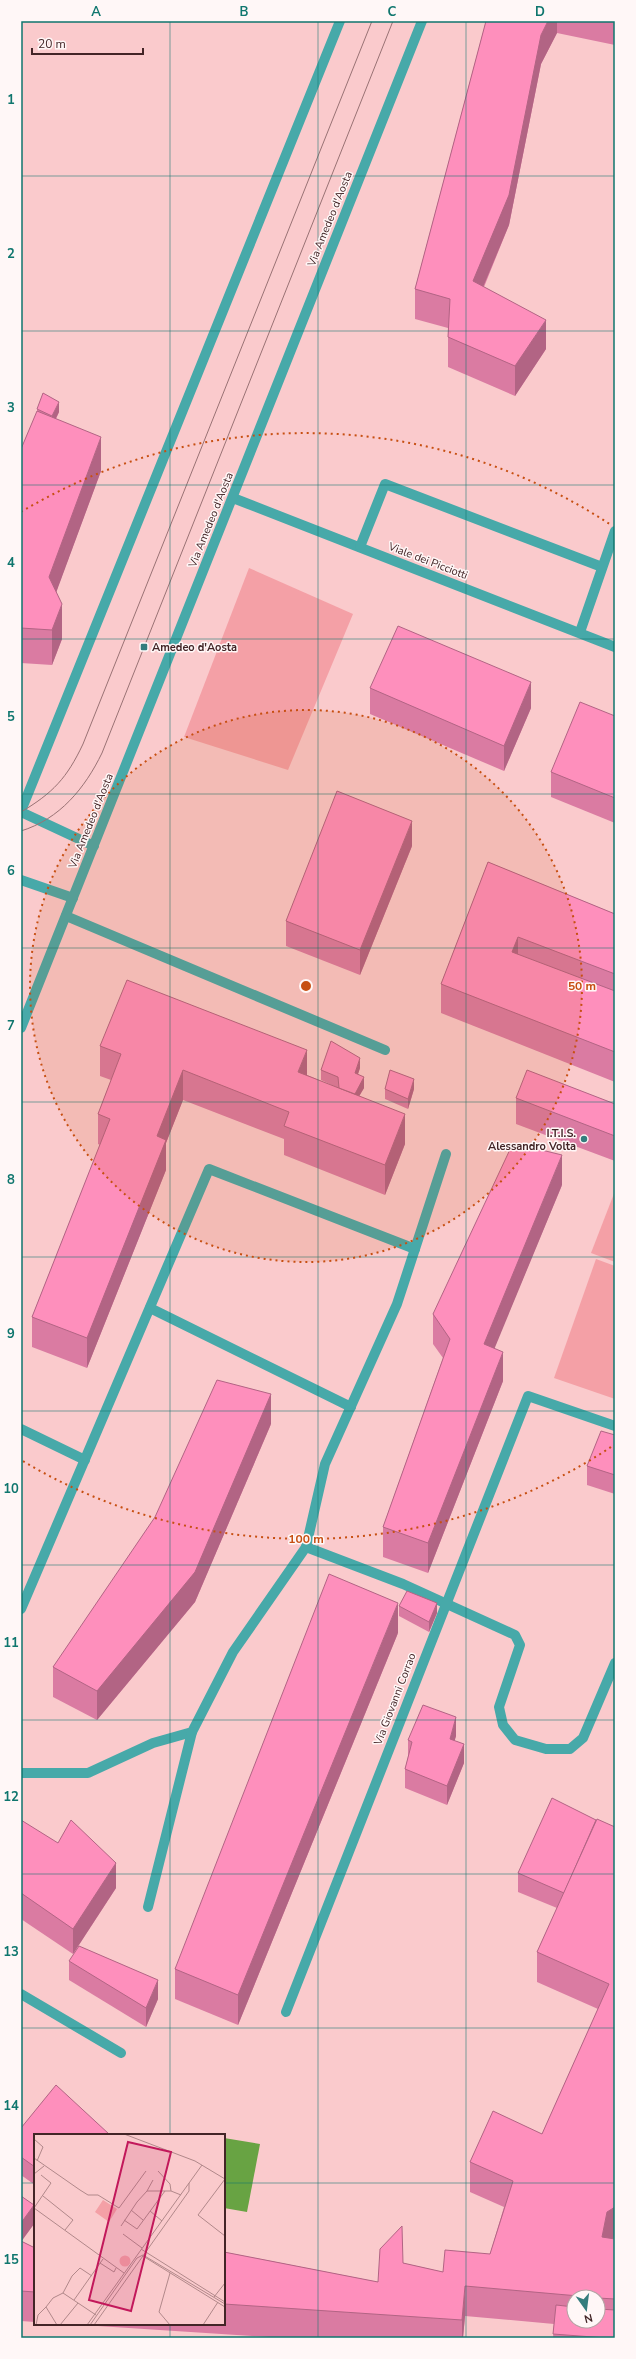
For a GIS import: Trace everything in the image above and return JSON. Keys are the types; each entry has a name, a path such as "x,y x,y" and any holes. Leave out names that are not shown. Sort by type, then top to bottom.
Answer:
{"street":[{"path":"94,846 21,812 340,21"},
{"name":"Via Amedeo d'Aosta","path":"21,1028 422,21"},
{"path":"360,547 385,484 602,567"},
{"name":"Viale dei Picciotti","path":"233,498 580,632 615,647"},
{"path":"580,632 615,531"},
{"path":"21,880 73,898"},
{"path":"66,916 385,1050"},
{"path":"148,1907 192,1732 233,1652 306,1547 325,1464 397,1304 446,1154"},
{"path":"21,1609 209,1169 415,1249"},
{"path":"150,1308 351,1408"},
{"name":"Via Giovanni Corrao","path":"286,2012 528,1396 615,1426"},
{"path":"21,1429 85,1460"},
{"path":"306,1547 403,1584 515,1635 520,1645 499,1707 503,1725 514,1740 546,1749 570,1749 583,1738 615,1663"},
{"path":"21,1773 88,1773 153,1743 192,1732"},
{"path":"21,1994 121,2052"}],"shaded area":[{"path":"249,568 353,614 288,770 184,737"},
{"path":"615,1191 615,1262 591,1253"},
{"path":"596,1259 615,1266 615,1399 554,1378"},
{"path":"225,2138 260,2144 247,2212 225,2208"}],"building":[{"path":"486,21 548,21 541,35 509,195 473,281 546,320 515,366 448,337 450,299 415,289"},
{"path":"43,393 59,402 52,416 37,409"},
{"path":"37,411 101,437 49,577 62,604 52,630 21,628 21,449"},
{"path":"398,626 531,682 504,746 370,688"},
{"path":"580,702 615,716 615,798 551,772"},
{"path":"337,791 412,821 360,950 286,921"},
{"path":"488,862 615,914 615,974 518,937 512,952 615,991 615,1052 441,984"},
{"path":"127,980 307,1050 298,1072 405,1114 385,1165 284,1126 289,1112 183,1070 157,1136 166,1140 87,1338 32,1317 110,1119 98,1114 121,1054 100,1046"},
{"path":"331,1041 360,1058 355,1073 364,1077 355,1094 339,1088 338,1077 321,1070"},
{"path":"390,1070 414,1079 408,1099 385,1089"},
{"path":"527,1070 615,1104 615,1136 516,1098"},
{"path":"513,1143 562,1155 484,1344 503,1352 428,1543 383,1527 450,1339 433,1314"},
{"path":"217,1380 271,1394 195,1572 97,1691 53,1667 155,1517"},
{"path":"601,1431 615,1435 615,1475 587,1466"},
{"path":"329,1574 398,1603 238,1995 175,1969"},
{"path":"407,1591 437,1603 429,1622 399,1606"},
{"path":"423,1705 456,1717 450,1739 464,1744 447,1786 405,1769 412,1742 408,1740"},
{"path":"552,1798 596,1820 564,1893 518,1873"},
{"path":"597,1819 615,1827 615,2207 607,2212 602,2237 615,2239 615,2299 606,2298 606,2289 566,2289 566,2295 465,2286 462,2320 225,2304 225,2252 378,2282 380,2249 402,2226 403,2263 443,2272 445,2250 490,2254 513,2181 470,2162 493,2111 542,2134 609,1984 537,1952"},
{"path":"21,1820 58,1843 71,1820 116,1863 73,1929 21,1893"},
{"path":"79,1946 158,1980 146,2008 69,1961"},
{"path":"56,2085 109,2134 34,2134 34,2166 21,2157 21,2128"},
{"path":"21,2196 34,2205 21,2223"},
{"path":"21,2241 34,2246 34,2292 21,2291"},
{"path":"556,2305 566,2306 566,2329 606,2329 606,2309 615,2310 615,2338 553,2334"}],"tram line":[{"path":"21,812 42,798 58,784 71,766 83,744 372,21"},
{"path":"21,831 48,819 70,801 88,778 102,753 393,21"}],"place":[{"name":"Amedeo d'Aosta","path":"144,647"},
{"name":"I.T.I.S. Alessandro Volta","path":"584,1139"}]}
